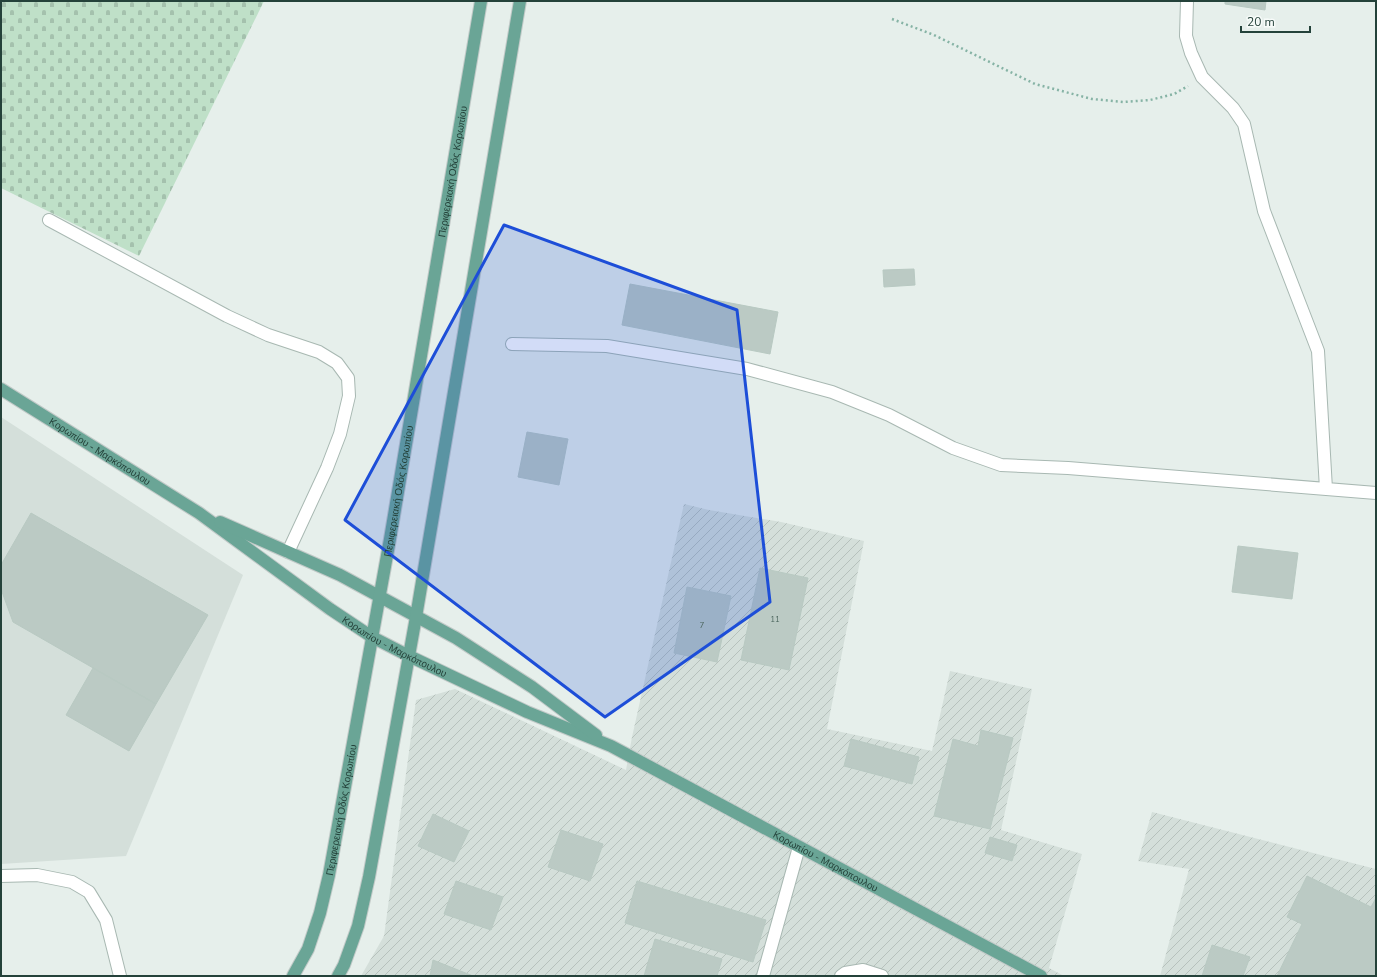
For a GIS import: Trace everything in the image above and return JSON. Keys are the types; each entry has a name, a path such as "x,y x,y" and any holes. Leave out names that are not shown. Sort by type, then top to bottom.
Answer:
{"main road":[{"name":"Περιφερειακή Οδός Κορωπίου","path":"293,976 308,949 320,914 352,750 481,1"},
{"path":"338,976 344,965 358,926 369,877 416,617 520,1"},
{"name":"Κορωπίου - Μαρκόπουλου","path":"1,389 199,513 330,609 372,637 527,712 611,746 1041,976"},
{"name":"Κορωπίου - Μαρκόπουλου","path":"199,513 340,575 456,638 532,687 611,746"}],"street":[{"path":"1187,1 1186,36 1191,53 1202,77 1233,108 1244,124 1264,211 1318,351 1326,489"},
{"path":"50,220 227,316 268,335 319,352 337,363 348,378 349,396 340,434 327,468 288,552"},
{"path":"512,344 607,346 747,369 832,392 889,415 953,448 1001,465 1068,468 1376,493"},
{"path":"763,976 799,847"},
{"path":"1,876 37,875 72,882 90,892 106,920 120,976"},
{"path":"841,976 845,973 863,970 882,976"}],"path":[{"path":"892,18 934,35 1035,84 1092,99 1123,102 1150,100 1174,94 1202,77"}],"highlighted area":[{"path":"504,225 737,310 770,602 605,717 345,520"}],"shaded area":[{"path":"1,417 243,575 126,856 1,864"},
{"path":"684,504 709,510 781,522 864,541 827,729 932,751 950,671 1032,689 1001,830 1082,854 1049,968 1064,976 361,976 384,936 416,700 455,689 626,770"},
{"path":"1152,812 1376,869 1376,976 1160,976 1189,869 1138,861"}],"green space":[{"path":"1,1 264,1 139,256 1,188"}],"building":[{"path":"1225,1 1266,1 1265,10 1225,4"},
{"path":"914,269 915,285 884,287 883,270"},
{"path":"630,284 778,312 770,354 622,325"},
{"path":"527,432 568,439 559,485 518,477"},
{"path":"31,513 208,615 156,704 13,622 1,589 1,565"},
{"path":"1238,546 1298,553 1292,599 1232,592"},
{"path":"760,568 808,578 789,670 741,660"},
{"path":"687,587 731,596 717,662 674,653"},
{"path":"93,668 156,704 129,751 66,715"},
{"path":"981,730 1013,738 990,829 934,816 953,739 978,746"},
{"path":"851,739 919,757 912,784 844,766"},
{"path":"433,814 469,831 454,862 418,846"},
{"path":"561,830 603,844 590,881 548,867"},
{"path":"990,837 1017,845 1012,861 985,853"},
{"path":"1307,876 1371,907 1376,898 1376,976 1277,976 1302,924 1287,917"},
{"path":"456,881 503,897 491,930 444,914"},
{"path":"637,881 766,920 753,962 625,923"},
{"path":"655,939 722,959 717,976 644,976"},
{"path":"1212,945 1250,957 1243,976 1202,976"},
{"path":"433,960 473,976 430,976"}]}
